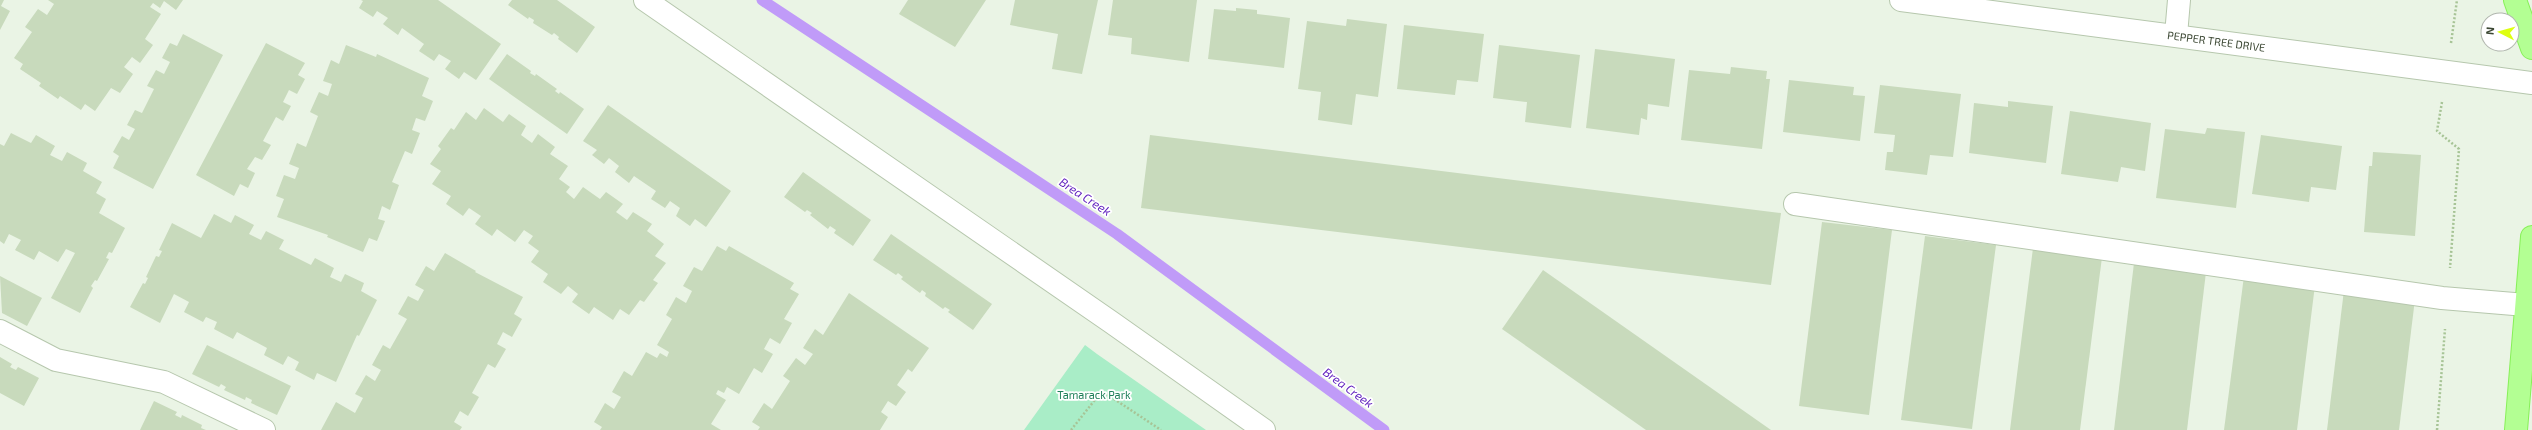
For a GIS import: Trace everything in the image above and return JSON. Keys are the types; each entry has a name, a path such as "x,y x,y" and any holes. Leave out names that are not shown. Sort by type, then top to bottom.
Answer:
{"main road":[{"path":"2515,0 2532,48"},
{"path":"2516,430 2532,237"}],"street":[{"path":"645,0 1098,313 1264,430"},
{"name":"PEPPER TREE DRIVE","path":"1901,0 2176,35 2446,74 2532,84"},
{"path":"2176,35 2179,0"},
{"path":"1795,204 2447,298 2526,305"},
{"path":"0,331 56,360 164,382 264,430"}],"path":[{"path":"2437,430 2459,149 2437,131 2457,0"},
{"path":"1071,430 1102,391 1161,430"}],"green space":[{"name":"Tamarack Park","path":"1085,345 1097,354 1206,430 1024,430"}],"building":[{"path":"0,0 4,0 1,6 10,11 0,30"},
{"path":"48,0 183,0 176,10 164,1 160,8 153,3 150,7 161,14 145,39 153,45 140,63 132,57 124,67 133,74 120,93 111,88 95,111 85,104 81,110 60,96 58,99 39,86 41,83 20,69 23,64 14,58 32,32 25,27 38,9 47,15 54,4"},
{"path":"361,0 438,0 501,44 476,80 464,72 459,79 445,69 451,61 439,54 434,61 419,51 424,44 402,28 398,35 383,24 388,18 377,11 373,17 359,8 363,1"},
{"path":"512,0 557,0 595,27 577,53 558,39 559,37 554,33 552,35 533,23 534,20 529,17 528,19 508,5"},
{"path":"908,0 986,0 955,47 899,14"},
{"path":"1015,0 1098,0 1082,74 1052,69 1058,34 1010,25"},
{"path":"1113,0 1197,0 1189,62 1131,54 1132,38 1108,35"},
{"path":"1236,8 1257,10 1257,14 1290,18 1284,68 1208,59 1214,9 1236,11"},
{"path":"1347,19 1387,24 1378,97 1356,94 1352,125 1318,120 1321,92 1298,89 1307,21 1346,26"},
{"path":"1404,25 1484,34 1478,82 1457,80 1455,95 1397,89"},
{"path":"183,34 223,55 153,189 113,168 119,156 113,152 122,136 129,140 135,129 127,125 135,110 142,113 154,89 147,86 156,70 164,74 170,62 162,58 170,43 177,46"},
{"path":"266,43 305,63 298,75 305,79 297,94 289,90 283,102 291,106 283,121 276,117 263,141 271,145 262,160 255,157 247,169 255,173 248,188 240,184 234,196 196,175"},
{"path":"346,45 376,57 377,54 429,78 422,96 433,101 425,121 416,118 412,130 420,133 412,154 405,151 392,182 399,185 390,210 382,206 378,219 385,221 377,241 369,238 363,252 327,237 328,235 277,217 284,199 276,196 284,175 295,179 299,168 289,164 297,143 306,147 318,116 310,112 319,92 328,96 332,84 323,81 331,60 339,64"},
{"path":"1499,45 1580,55 1571,128 1525,122 1527,102 1493,98"},
{"path":"1595,49 1675,59 1669,107 1648,104 1647,120 1641,118 1639,135 1586,128"},
{"path":"507,54 531,71 530,73 535,76 536,74 557,89 555,91 559,94 560,92 584,109 567,134 489,79"},
{"path":"1731,67 1767,71 1766,79 1770,79 1762,149 1681,140 1689,70 1730,74"},
{"path":"1789,80 1854,87 1853,95 1865,96 1860,141 1783,132"},
{"path":"1880,85 1961,94 1953,157 1930,155 1927,175 1885,170 1887,152 1893,152 1895,135 1874,133"},
{"path":"2008,101 2053,106 2046,163 1969,153 1974,103 2008,107"},
{"path":"608,105 731,191 706,227 695,219 690,226 676,216 680,208 670,201 665,208 651,199 656,191 634,176 629,183 615,172 619,166 609,158 604,164 592,155 597,150 583,141"},
{"path":"484,108 503,122 509,114 526,126 521,135 532,143 538,134 555,147 550,154 568,166 559,179 570,187 566,192 574,199 583,187 600,199 606,192 623,204 616,212 627,220 633,212 652,224 647,231 664,244 655,256 666,263 653,280 658,283 644,302 640,300 629,315 620,309 613,320 594,307 589,314 572,302 578,294 568,286 561,294 543,282 548,274 531,262 539,251 528,243 533,236 524,230 515,242 497,229 492,236 475,224 481,216 469,208 463,216 446,204 451,196 432,184 441,171 430,164 441,149 438,146 451,128 454,130 466,112 476,120"},
{"path":"2070,111 2151,123 2145,171 2121,167 2118,182 2061,174"},
{"path":"2207,128 2245,132 2236,208 2156,198 2165,129 2205,134"},
{"path":"11,133 31,143 36,135 55,146 50,155 62,161 67,152 87,163 83,171 102,182 96,193 106,199 99,213 125,228 112,253 109,252 106,258 109,259 97,281 95,280 91,286 93,288 80,313 51,298 75,253 66,249 58,262 39,251 34,260 15,250 21,240 9,234 4,244 0,241 0,144 4,146"},
{"path":"1150,135 1781,213 1771,285 1141,208"},
{"path":"2261,135 2342,146 2336,190 2311,187 2309,202 2252,194"},
{"path":"2373,152 2421,155 2415,236 2364,232 2369,166 2372,166"},
{"path":"803,172 871,220 853,246 834,233 836,230 830,226 828,229 810,215 812,213 807,210 805,212 784,197"},
{"path":"214,214 231,223 235,215 254,225 249,234 261,240 266,231 284,240 279,249 311,265 315,258 334,268 330,277 341,282 345,274 364,283 361,291 377,300 359,336 357,335 336,382 317,373 314,380 295,370 299,362 288,356 283,365 264,355 267,348 237,332 233,339 214,329 217,322 206,317 203,322 184,312 189,302 174,294 160,323 130,307 143,283 145,284 148,278 146,277 156,256 159,257 162,251 159,250 172,223 201,238"},
{"path":"1822,222 1892,230 1869,415 1799,406"},
{"path":"891,234 992,304 973,330 948,312 950,310 945,307 943,309 925,296 926,293 922,290 920,293 901,279 903,277 898,273 896,275 873,260"},
{"path":"1925,236 1996,245 1972,429 1901,420"},
{"path":"717,246 726,251 729,246 794,283 790,289 799,294 784,319 792,323 780,344 770,338 764,349 773,354 762,373 754,368 739,394 727,387 724,393 718,390 716,394 726,400 711,424 721,430 600,430 602,427 594,422 605,403 614,409 621,397 612,392 624,371 632,376 646,352 657,358 660,353 667,357 669,352 657,345 672,319 666,315 676,297 686,303 692,291 683,286 694,267 702,271"},
{"path":"2033,248 2102,257 2080,430 2010,430"},
{"path":"445,253 476,271 475,272 523,297 514,314 522,319 512,337 503,332 497,344 506,349 495,368 488,364 472,393 479,397 468,416 460,411 454,422 462,427 460,430 321,430 336,402 355,413 363,398 355,394 366,375 375,381 381,370 372,365 383,345 390,349 407,319 398,314 408,296 418,301 424,290 415,285 426,266 434,271"},
{"path":"2134,263 2206,272 2187,430 2114,430"},
{"path":"1543,270 1771,430 1646,430 1502,329"},
{"path":"0,276 42,298 27,326 2,313"},
{"path":"2244,276 2315,285 2297,430 2224,430"},
{"path":"2344,290 2415,299 2399,430 2327,430"},
{"path":"849,293 929,348 912,372 908,369 897,385 906,392 896,406 888,401 881,412 888,417 880,430 758,430 760,427 752,422 764,403 772,409 790,381 783,376 796,358 805,365 813,354 803,348 815,329 823,335"},
{"path":"207,345 291,386 277,415 251,403 252,400 246,397 245,400 224,390 226,387 221,384 219,387 192,374"},
{"path":"0,357 12,364 10,367 16,370 18,367 39,378 24,406 0,393"},
{"path":"154,401 177,412 175,415 181,418 182,415 202,425 201,428 206,430 140,430"}],"waterway":[{"name":"Brea Creek","path":"762,0 1117,234 1384,430"}]}
